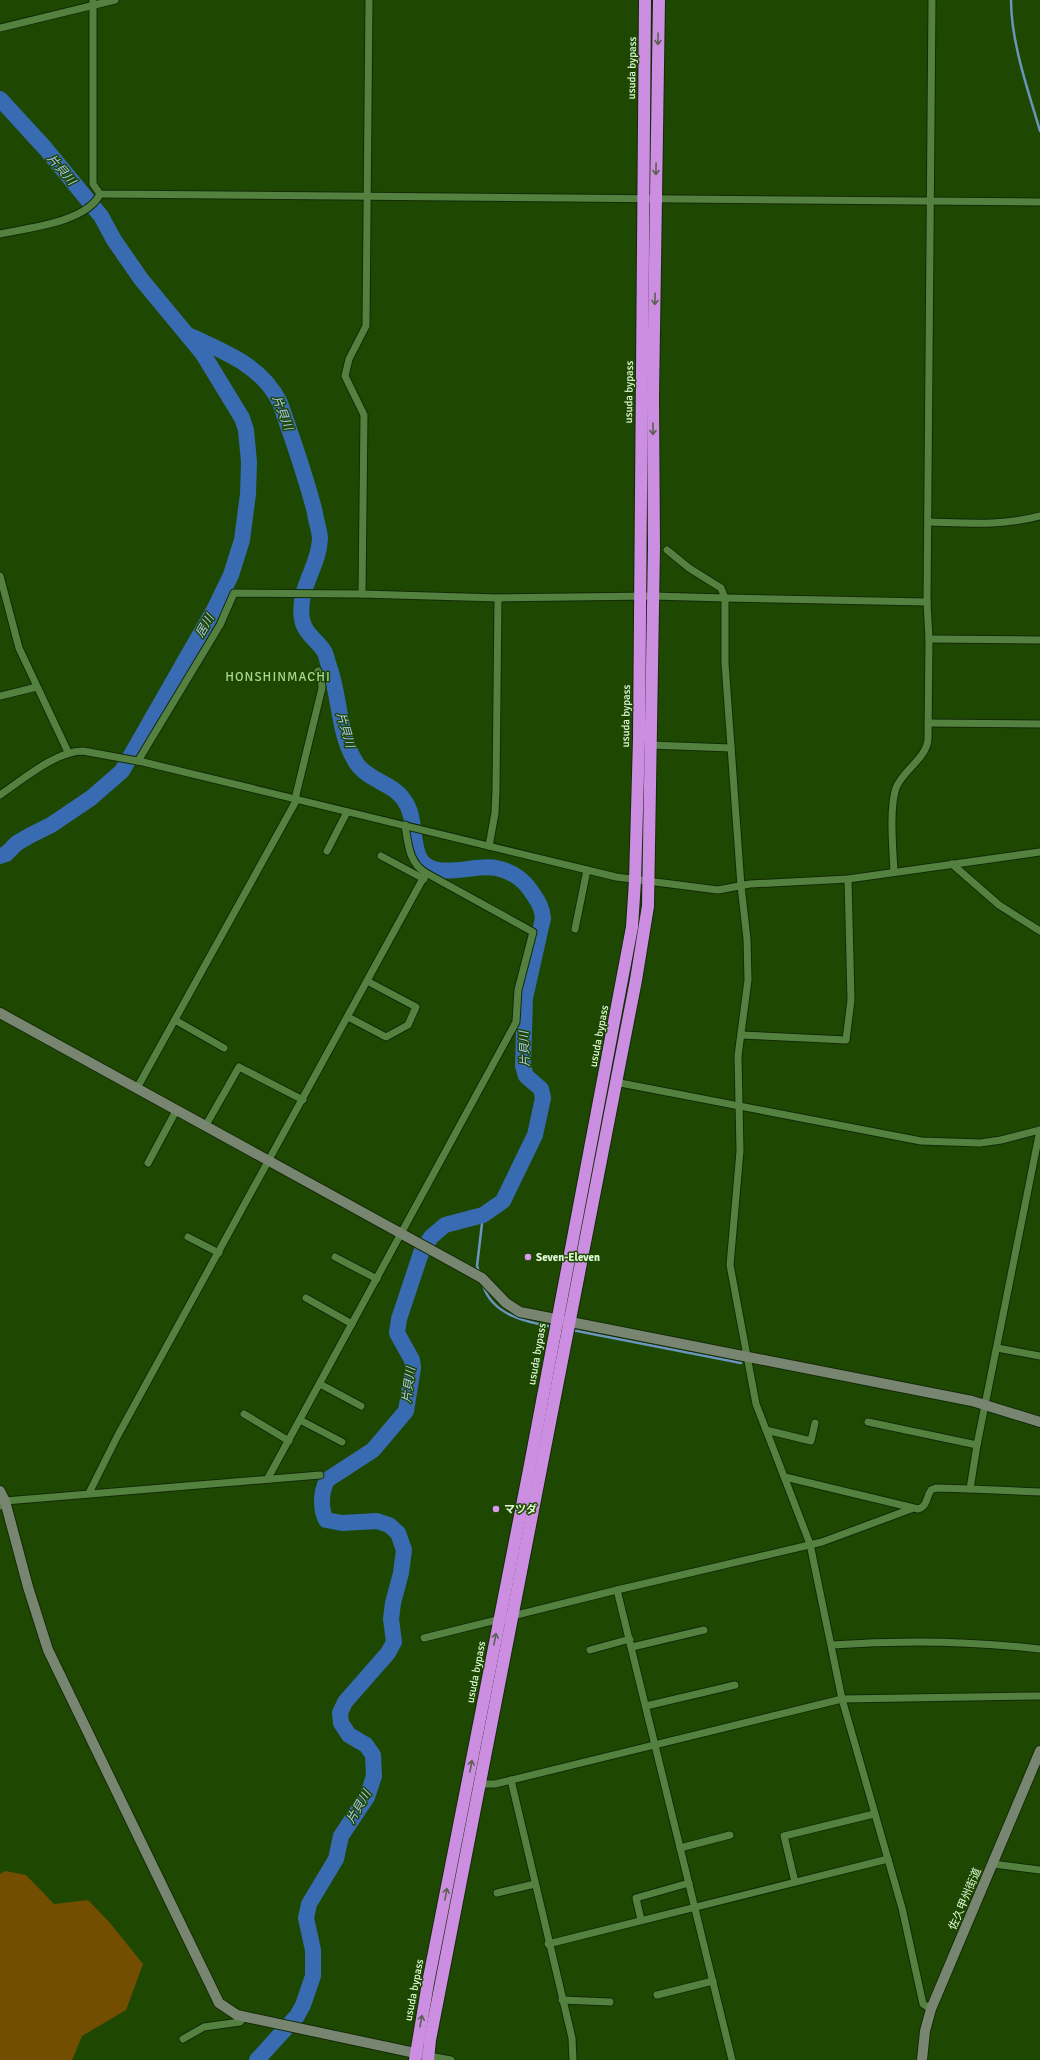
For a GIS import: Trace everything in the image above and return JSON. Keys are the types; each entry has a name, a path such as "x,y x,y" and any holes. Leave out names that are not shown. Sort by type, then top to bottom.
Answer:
{"highway":[{"name":"usuda bypass","path":"428,2058 430,2040 479,1784 514,1615 563,1320 632,927 635,881 640,596 645,0"},
{"name":"usuda bypass","path":"415,2056 499,1619 615,1082 645,931 648,883 653,596 659,0"}],"street":[{"path":"0,28 93,3 115,0"},
{"path":"362,594 364,415 345,376 348,359 366,326 369,0"},
{"path":"894,872 893,824 895,793 900,781 928,744 929,639 927,602 929,522 932,0"},
{"path":"93,3 93,184 99,197"},
{"path":"0,234 79,214 99,197 366,197 1040,202"},
{"path":"929,522 1000,523 1016,522 1040,516"},
{"path":"666,550 689,568 722,588 725,598 725,663 730,748 741,886 747,939 748,980 738,1056 740,1151 730,1265 756,1404 810,1544 842,1699 888,1859 924,2004 931,2010"},
{"path":"0,576 15,637 68,752"},
{"path":"136,761 220,625 234,593 362,594 498,598 653,596 927,602"},
{"path":"489,846 495,813 496,790 498,598"},
{"path":"929,639 1040,640"},
{"path":"137,1088 296,801 296,795 322,688 321,677 318,671"},
{"path":"0,696 37,687"},
{"path":"928,723 1040,724"},
{"path":"650,745 730,748"},
{"path":"0,795 68,752 83,751 136,761 296,801 635,881 718,890 741,886 848,879 1040,852"},
{"path":"327,851 347,812"},
{"path":"406,826 409,849 414,862 425,876"},
{"path":"268,1478 516,1022 518,990 533,932 425,876 381,856"},
{"path":"952,864 999,905 1040,931"},
{"path":"575,929 587,870"},
{"path":"89,1493 117,1437 425,876"},
{"path":"741,1035 846,1040 851,1000 848,879"},
{"path":"348,1017 386,1037 408,1025 416,1007 367,981"},
{"path":"0,1013 270,1160 482,1278 514,1309 526,1314 958,1398 1040,1422"},
{"path":"175,1020 224,1048"},
{"path":"206,1126 239,1067 303,1100"},
{"path":"615,1082 897,1137 942,1143 980,1143 1002,1140 1040,1130 977,1445 970,1489"},
{"path":"148,1162 177,1109"},
{"path":"188,1237 219,1253"},
{"path":"335,1257 377,1279"},
{"path":"306,1298 352,1324"},
{"path":"997,1348 1040,1356"},
{"path":"320,1384 360,1406"},
{"path":"244,1414 289,1440"},
{"path":"300,1420 342,1442"},
{"path":"868,1422 977,1445"},
{"path":"766,1430 811,1441 815,1423"},
{"path":"2,1503 89,1493 320,1475"},
{"path":"785,1477 912,1509"},
{"path":"424,1638 617,1590 822,1542 912,1509 923,1508 931,1490 936,1488 1040,1492"},
{"path":"0,1491 2,1503 36,1616 48,1650 219,2003 224,2008 237,2015 281,2023 415,2056 451,2060"},
{"path":"617,1590 732,2060"},
{"path":"632,1647 704,1630"},
{"path":"590,1650 630,1639"},
{"path":"832,1645 885,1641 983,1643 1040,1649"},
{"path":"646,1706 735,1685"},
{"path":"479,1784 494,1784 842,1699 1040,1696"},
{"name":"佐久甲州街道","path":"922,2060 925,2031 931,2010 1040,1751"},
{"path":"511,1780 548,1944 572,2038 573,2060"},
{"path":"795,1882 784,1836 874,1814"},
{"path":"680,1848 730,1835"},
{"path":"548,1944 888,1859"},
{"path":"993,1864 1040,1870"},
{"path":"641,1920 636,1898 689,1883"},
{"path":"497,1893 535,1884"},
{"path":"657,1995 713,1981"},
{"path":"562,2000 610,2002"},
{"path":"183,2039 204,2027 234,2024 240,2022 245,2016"}],"shaded area":[{"path":"5,1871 26,1875 54,1904 88,1900 110,1923 143,1964 126,2010 82,2036 72,2060 0,2060 0,1874"}],"waterway":[{"path":"1011,0 1017,49 1040,131"},
{"name":"居川","path":"0,99 45,148 101,216 114,240 141,279 203,354 242,418 246,430 249,462 248,494 242,540 231,575 214,610 122,771 91,798 51,825 17,843 6,854 0,856"},
{"name":"片貝川","path":"188,335 228,354 252,369 263,379 280,403 308,485 320,536 319,549 305,587 303,597 301,608 303,624 325,654 335,688 342,728 357,764 362,770 394,790 404,800 408,806 412,820 415,843 419,857 425,865 433,869 443,871 487,867 507,871 520,879 528,887 539,903 543,918 525,998 523,1066 526,1076 541,1089 543,1098 535,1135 503,1201 483,1215 445,1225 431,1237 421,1253 399,1319 397,1333 412,1360 413,1368 406,1411 373,1450 327,1480 323,1490 322,1505 326,1520 342,1523 377,1521 389,1525 398,1533 404,1550 401,1573 393,1603 391,1619 394,1642 388,1653 345,1702 340,1713 341,1723 349,1735 366,1745 373,1755 374,1776 367,1797 341,1836 336,1859 309,1904 306,1918 313,1950 313,1976 303,2005 297,2016 257,2060"},
{"path":"479,1272 477,1266 483,1215"},
{"path":"483,1285 487,1295 494,1304 502,1310 532,1323 553,1327"},
{"path":"572,1330 741,1363"}],"place":[{"name":"Seven-Eleven","path":"528,1257"},
{"name":"マツダ","path":"496,1509"}],"district":[{"name":"HONSHINMACHI","path":"278,677"}]}
